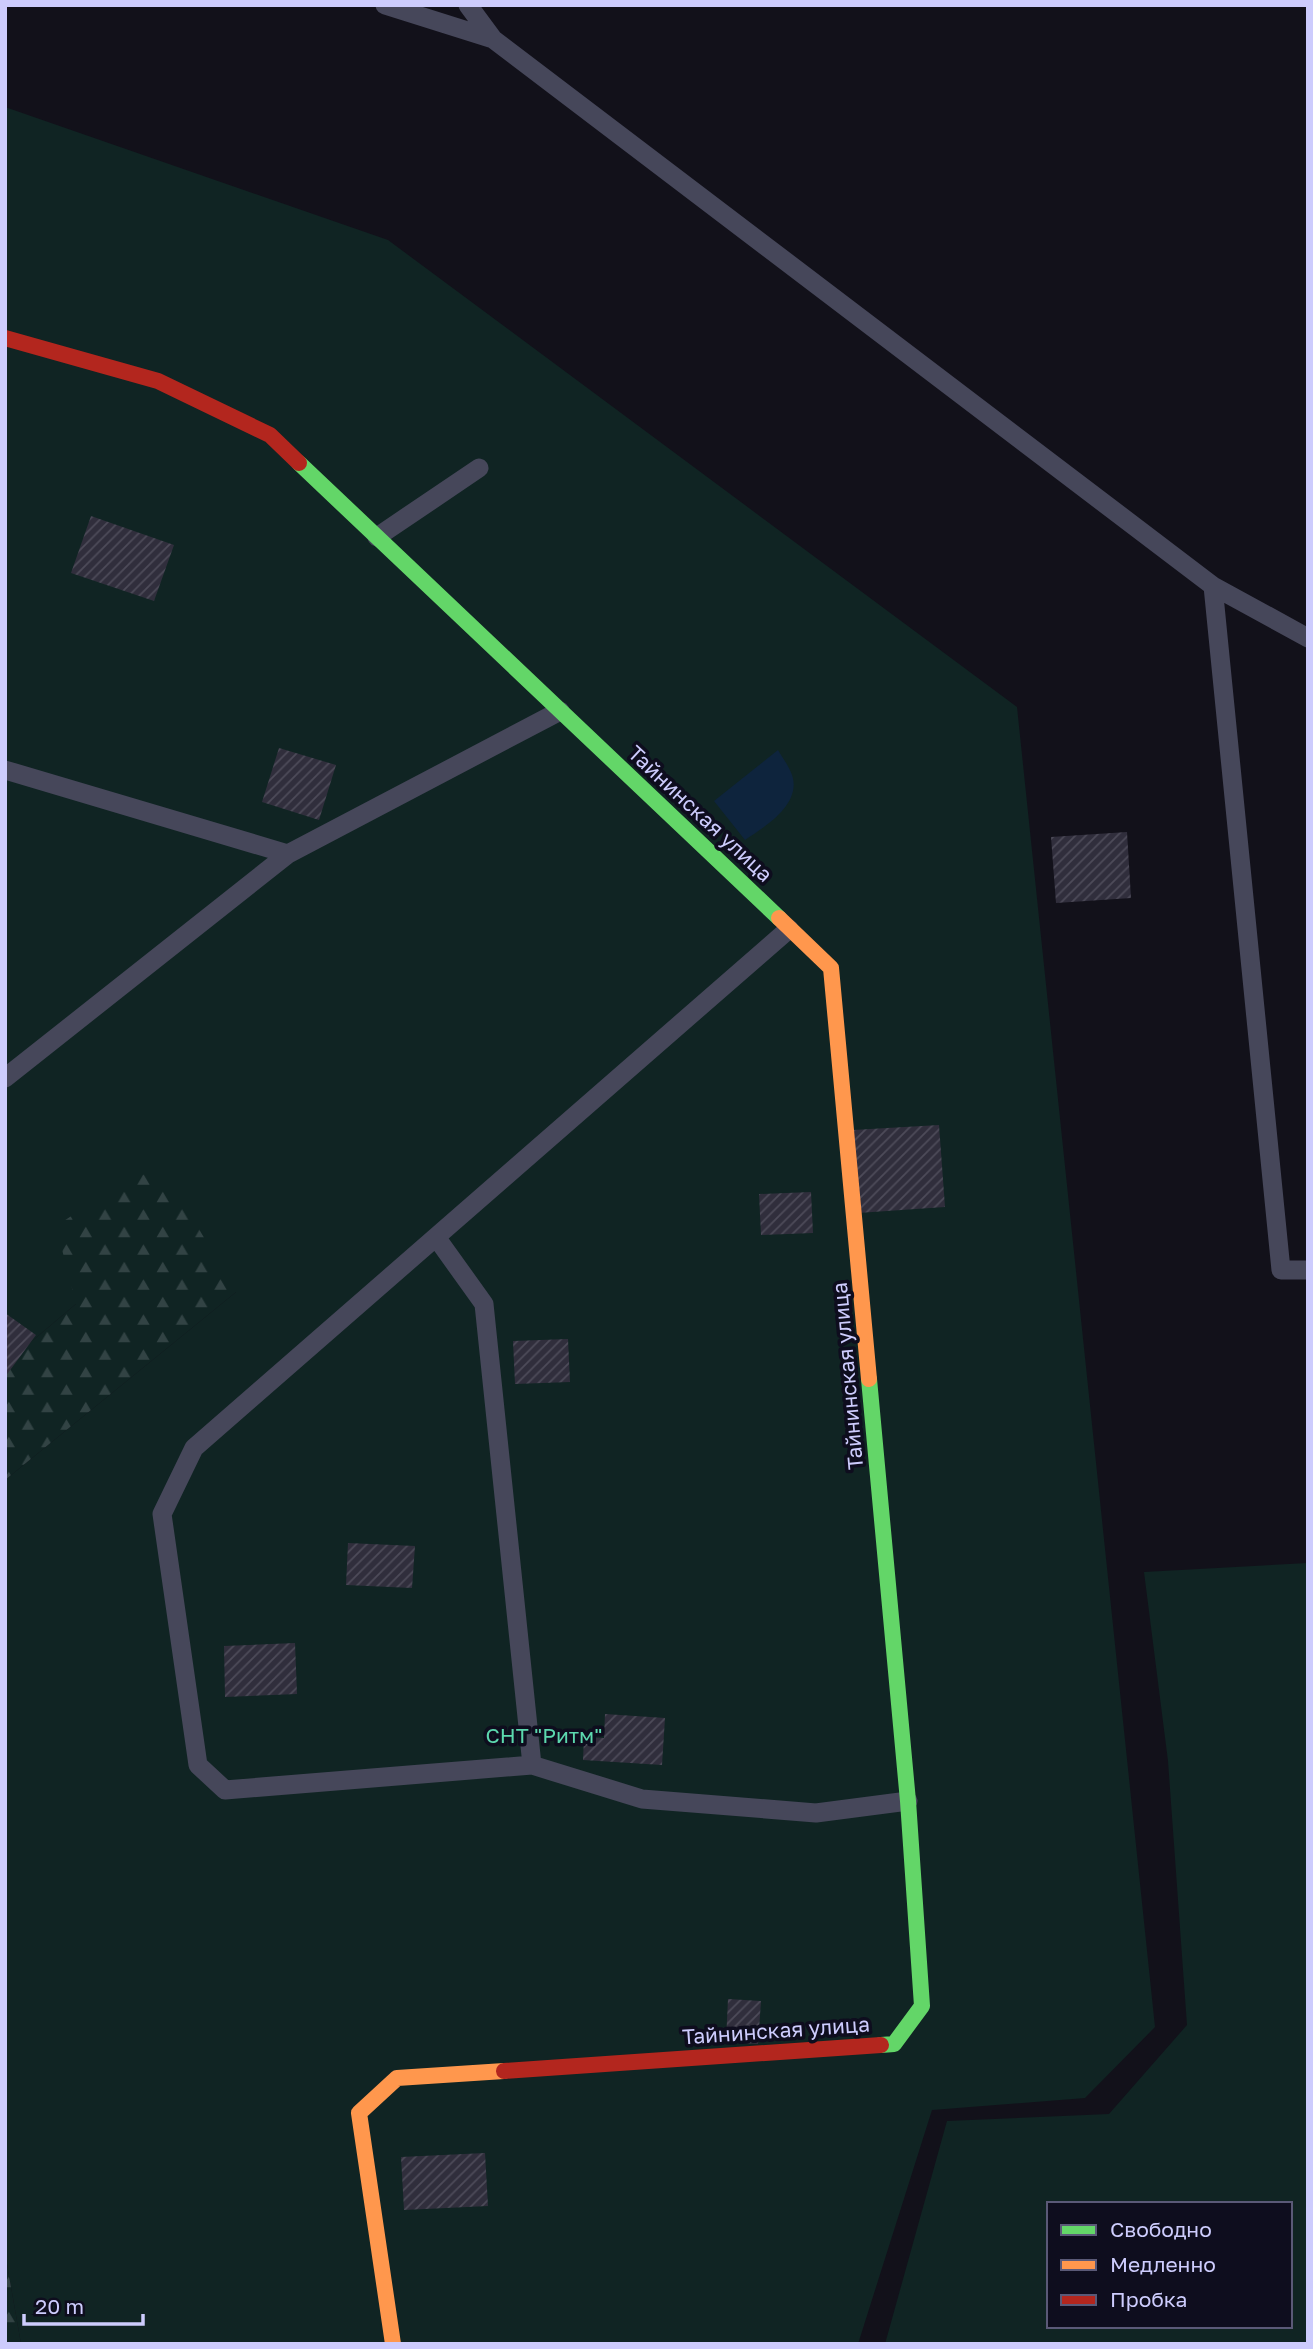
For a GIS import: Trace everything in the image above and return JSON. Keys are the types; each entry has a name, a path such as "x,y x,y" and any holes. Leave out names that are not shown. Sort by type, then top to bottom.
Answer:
{"street":[{"name":"Тайнинская улица","path":"5,338 158,380 270,435 831,968 908,1801 922,2006 894,2044 397,2078 359,2113 393,2344"}],"lane":[{"path":"384,5 493,39"},
{"path":"468,5 493,39 1213,586 1308,638"},
{"path":"377,537 479,468"},
{"path":"1213,586 1281,1270 1308,1270"},
{"path":"5,1078 288,854 560,711"},
{"path":"5,770 288,854"},
{"path":"789,929 194,1448 162,1514 198,1765 225,1790 532,1765 642,1799 816,1813 908,1801"},
{"path":"436,1237 484,1304 532,1765"}],"green space":[{"name":"СНТ \"Ритм\"","path":"5,107 388,240 1017,707 1155,2027 1085,2098 932,2110 858,2344 21,2344 5,2253 5,1480 236,1292 76,1304 5,1364"},
{"path":"163,1168 236,1292 5,1480 5,1364 76,1304 56,1226 127,1180"},
{"path":"1308,1563 1308,2344 885,2344 947,2121 1109,2114 1187,2025 1168,1761 1144,1572"},
{"path":"5,2253 21,2344 5,2344"}],"water":[{"path":"778,750 792,775 792,796 780,814 745,840 714,801"}],"building":[{"path":"91,516 174,545 154,601 71,573"},
{"path":"279,748 336,765 319,820 262,802"},
{"path":"1127,832 1131,898 1056,903 1051,837"},
{"path":"939,1125 945,1207 858,1213 853,1130"},
{"path":"811,1192 813,1233 761,1235 759,1194"},
{"path":"5,1313 36,1335 5,1377"},
{"path":"568,1339 570,1382 515,1384 513,1341"},
{"path":"348,1543 415,1546 412,1588 346,1585"},
{"path":"295,1643 297,1694 225,1697 224,1646"},
{"path":"605,1714 665,1718 662,1765 583,1760 584,1737 604,1738"},
{"path":"728,1999 761,2001 758,2044 726,2042"},
{"path":"485,2153 488,2206 404,2210 401,2157"}],"traffic: fast":[{"path":"299,463 779,918"},
{"path":"869,1379 908,1801 922,2006 894,2044 881,2045"}],"traffic: slow":[{"path":"779,918 831,968 869,1379"},
{"path":"393,2344 359,2113 397,2078 504,2071"}],"traffic: jam":[{"path":"5,338 158,381 270,435 299,463"},
{"path":"504,2071 881,2045"}]}
